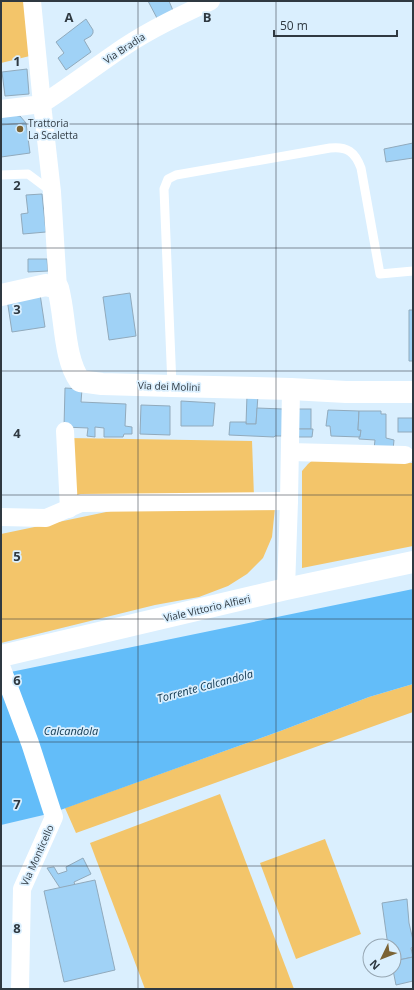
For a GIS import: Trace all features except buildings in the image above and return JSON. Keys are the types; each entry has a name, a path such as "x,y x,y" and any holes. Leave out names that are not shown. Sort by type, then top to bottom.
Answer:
{"street":[{"path":"1,294 46,285 58,288 52,192 32,1"},
{"name":"Via Bradia","path":"1,109 42,104 124,47 157,27 211,1"},
{"name":"Via dei Molini","path":"58,288 68,352 76,375 80,381 102,384 346,392 413,392"},
{"path":"286,589 290,452 290,389"},
{"path":"65,431 69,508"},
{"path":"290,452 405,455"},
{"path":"1,517 46,518 81,503 289,501"},
{"name":"Viale Vittorio Alfieri","path":"1,656 286,589 413,562"},
{"name":"Via Monticello","path":"1,666 30,743 54,817 22,889 20,989"}],"lane":[{"path":"172,386 164,189 168,179 176,175 330,148 338,147 346,149 353,154 361,168 380,274 413,271"},
{"path":"1,175 28,174 52,192"}],"shaded area":[{"path":"1,1 24,1 34,55 1,63"},
{"path":"68,438 252,441 254,497 77,498"},
{"path":"314,459 413,463 413,546 302,568 302,471"},
{"path":"130,507 275,508 272,537 263,558 247,574 228,586 199,597 155,605 1,643 1,534"},
{"path":"413,684 413,712 76,833 65,808 283,730 369,697"},
{"path":"220,794 294,989 145,989 90,843"},
{"path":"325,839 361,934 296,959 260,863"}],"water":[{"name":"Calcandola","path":"413,589 413,684 369,697 283,730 52,813 1,825 1,674"}],"place":[{"name":"Trattoria La Scaletta","path":"20,129"}],"water label":[{"name":"Torrente Calcandola","path":"205,686"}]}
